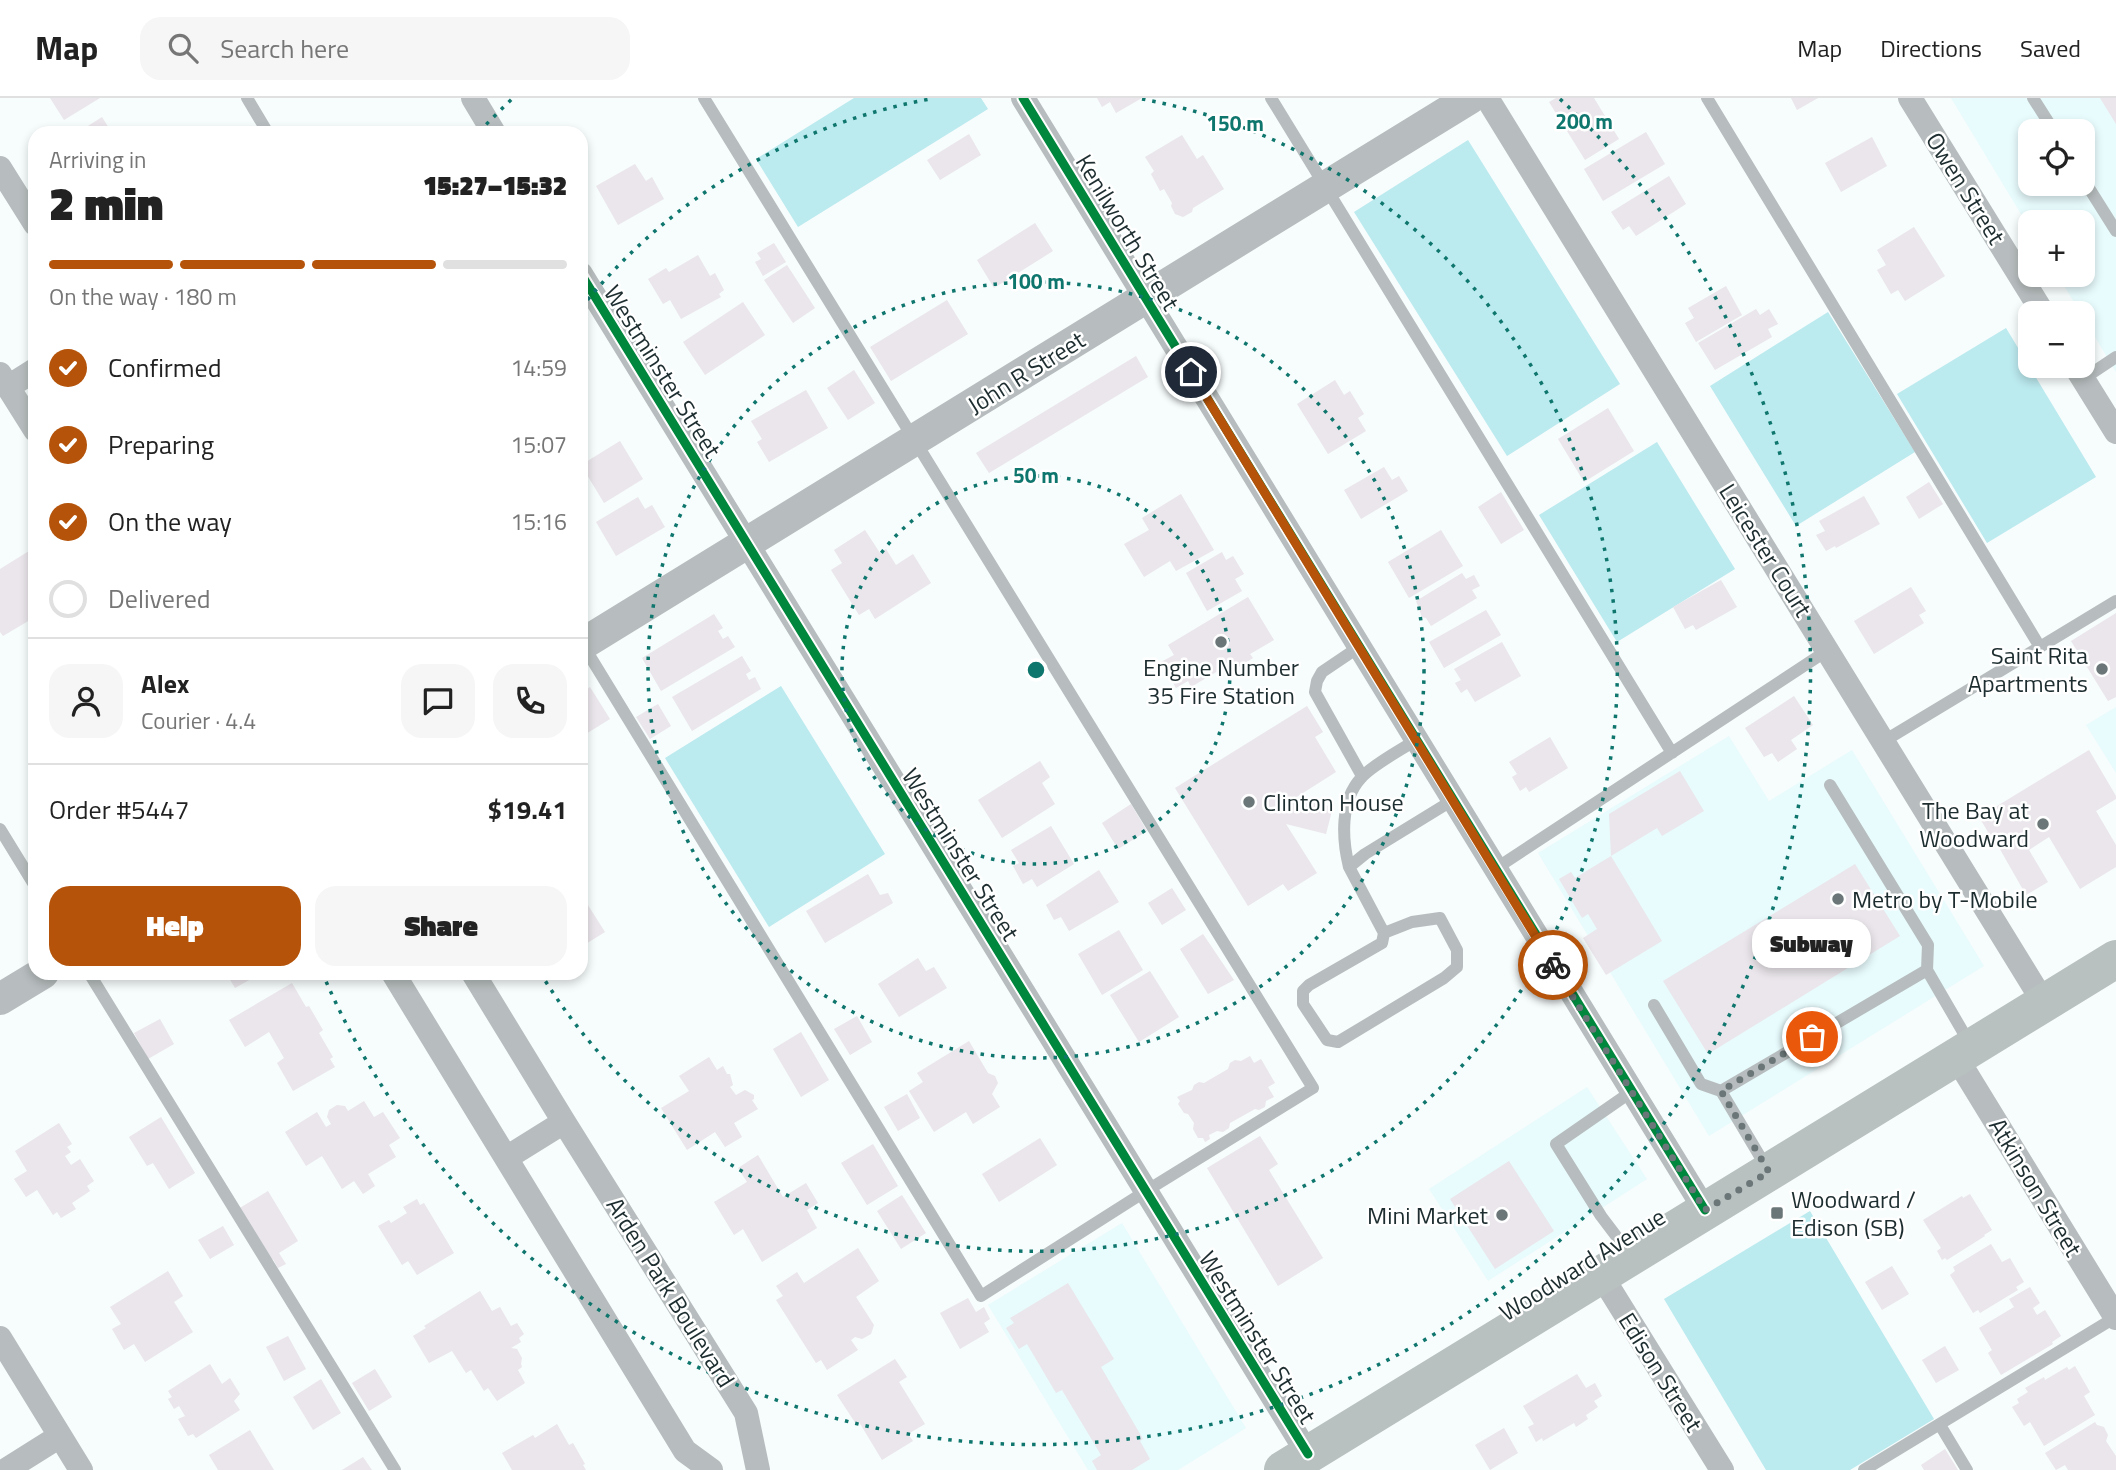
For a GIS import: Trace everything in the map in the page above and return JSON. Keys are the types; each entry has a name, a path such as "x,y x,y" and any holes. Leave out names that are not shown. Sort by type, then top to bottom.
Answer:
{"main road":[{"name":"Woodward Avenue","path":"1295,1462 2116,959"}],"street":[{"path":"473,98 490,126"},
{"name":"Kenilworth Street","path":"1023,98 1705,1210"},
{"name":"John R Street","path":"588,639 747,544 1470,98"},
{"name":"Leicester Court","path":"1487,98 2044,1003"},
{"name":"Owen Street","path":"1910,98 2036,301"},
{"path":"0,168 28,213"},
{"name":"Westminster Street","path":"588,285 1146,1191 1295,1462"},
{"path":"28,372 4,380 28,419"},
{"path":"2083,378 2116,432"},
{"path":"0,999 31,980"},
{"path":"397,980 685,1451 703,1468"},
{"name":"Arden Park Boulevard","path":"477,980 747,1413 758,1470"},
{"name":"Atkinson Street","path":"1964,1052 2116,1317"},
{"path":"506,1158 564,1122"},
{"name":"Edison Street","path":"1616,1266 1722,1470"},
{"path":"0,1338 81,1470"},
{"path":"6,1470 60,1436"}],"lane":[{"path":"247,98 264,126"},
{"path":"588,654 981,1296 1313,1088 704,98"},
{"path":"1271,98 1672,753"},
{"path":"1707,98 2040,647"},
{"path":"2033,98 2046,119"},
{"path":"2094,196 2116,231"},
{"path":"2095,366 2116,357"},
{"path":"1884,741 2116,601"},
{"path":"1359,647 1322,673 1315,692 1362,776"},
{"path":"1495,869 1828,650"},
{"path":"1384,933 1412,922 1440,918 1457,950 1457,967 1444,978 1338,1042 1327,1041 1303,1003 1303,991 1382,943 1384,933 1349,867 1344,839 1349,795 1362,776 1416,740"},
{"path":"1830,785 1928,945 1927,970 1964,1052"},
{"path":"1349,867 1365,854 1453,800"},
{"path":"0,829 28,875"},
{"path":"1721,1091 1927,970"},
{"path":"93,980 395,1470"},
{"path":"1654,1005 1701,1084 1721,1091 1769,1172"},
{"path":"1616,1266 1601,1216 1556,1144 1631,1092"},
{"path":"1864,1470 2116,1317"},
{"path":"1940,1425 1967,1470"}],"shaded area":[{"path":"854,98 981,98 988,109 798,227 756,159"},
{"path":"1951,98 2116,98 2116,372 2095,337 2095,301 2073,301 2065,287 2095,287 2095,210 2019,210"},
{"path":"1468,140 1620,384 1507,456 1354,212"},
{"path":"1828,312 1915,452 1796,526 1710,386"},
{"path":"2006,328 2018,348 2018,378 2036,378 2096,477 1987,543 1897,394"},
{"path":"1657,442 1735,569 1617,642 1539,515"},
{"path":"781,686 885,854 769,927 665,758"},
{"path":"2116,707 2116,773 2086,725"},
{"path":"1729,736 1769,801 1852,750 1984,966 1709,1136 1538,853"},
{"path":"1587,1087 1647,1179 1488,1281 1429,1189"},
{"path":"1810,1211 1934,1419 1850,1470 1766,1470 1664,1299"},
{"path":"1122,1223 1246,1428 1178,1470 1088,1470 988,1305"}],"building":[{"path":"50,98 100,98 64,120"},
{"path":"1097,98 1142,98 1116,113 1110,102 1102,107"},
{"path":"1556,98 1594,98 1619,139 1585,160 1549,102"},
{"path":"1791,98 1818,98 1797,110"},
{"path":"2100,98 2116,98 2116,124"},
{"path":"102,117 108,126 88,126"},
{"path":"1646,132 1665,164 1603,201 1584,169"},
{"path":"969,134 981,155 940,180 927,160"},
{"path":"1182,135 1197,159 1203,155 1224,189 1183,217 1175,214 1164,189 1160,191 1151,174 1154,171 1145,157"},
{"path":"1872,137 1887,166 1841,192 1825,163"},
{"path":"635,164 646,181 652,177 664,199 618,225 596,186"},
{"path":"1669,176 1686,204 1636,236 1629,226 1623,230 1611,212"},
{"path":"1035,223 1053,251 994,288 977,260"},
{"path":"1914,227 1945,276 1905,301 1898,290 1891,294 1877,270 1886,265 1877,250"},
{"path":"774,243 786,262 763,276 755,262 761,259 757,253"},
{"path":"698,255 710,276 715,273 724,290 719,294 721,297 681,319 670,300 663,304 648,279 666,268 669,272"},
{"path":"787,265 815,308 793,323 764,280"},
{"path":"1726,286 1742,315 1696,342 1685,323 1694,318 1688,308"},
{"path":"947,300 968,334 891,381 870,347"},
{"path":"743,302 765,335 705,375 683,342"},
{"path":"1756,309 1760,315 1769,309 1778,324 1768,329 1772,337 1715,370 1698,343"},
{"path":"1136,356 1148,377 989,473 976,453"},
{"path":"854,370 875,403 848,420 827,388"},
{"path":"1335,380 1344,395 1350,391 1364,414 1358,418 1366,431 1328,454 1297,404"},
{"path":"806,390 828,428 769,462 757,442 762,439 751,421"},
{"path":"1608,408 1634,451 1584,482 1558,439"},
{"path":"620,441 643,479 604,503 588,477 588,461"},
{"path":"1384,467 1392,480 1399,476 1408,491 1361,519 1344,490"},
{"path":"1929,482 1943,504 1919,519 1906,497"},
{"path":"1501,492 1524,530 1501,544 1478,507"},
{"path":"1181,494 1214,550 1176,571 1170,561 1144,577 1124,544 1149,530 1142,518"},
{"path":"1864,496 1880,524 1826,551 1816,535 1825,531 1819,521"},
{"path":"638,497 645,509 652,505 665,527 616,556 596,522"},
{"path":"865,530 880,553 886,549 896,565 913,554 931,583 875,619 869,609 859,615 831,570 842,563 834,550"},
{"path":"1441,530 1463,566 1409,598 1388,562"},
{"path":"28,552 28,621 3,636 0,632 0,569"},
{"path":"1222,552 1226,560 1233,556 1244,574 1235,579 1242,591 1207,611 1186,573"},
{"path":"1462,573 1466,579 1474,575 1480,586 1472,590 1477,598 1431,626 1426,618 1422,617 1416,601"},
{"path":"1721,580 1737,607 1696,630 1693,625 1685,629 1673,607"},
{"path":"1911,587 1926,611 1919,615 1924,623 1874,654 1854,621"},
{"name":"Engine Number 35 Fire Station","path":"1248,597 1274,640 1250,654 1253,658 1237,668 1233,662 1191,687 1188,681 1176,688 1161,662 1174,655 1168,645"},
{"path":"1486,610 1501,635 1444,668 1429,642"},
{"name":"Saint Rita Apartments","path":"2116,613 2116,697 2108,701 2071,641"},
{"path":"714,614 723,628 718,631 723,639 728,636 735,647 661,691 642,658"},
{"path":"1502,642 1521,676 1475,702 1467,689 1461,693 1455,683 1461,680 1454,669"},
{"path":"742,656 751,671 746,674 749,680 755,677 761,689 692,731 672,697"},
{"path":"590,687 610,719 588,733"},
{"path":"1794,696 1813,725 1791,740 1797,749 1778,762 1772,753 1764,757 1745,728"},
{"path":"658,704 671,726 650,739 636,717"},
{"name":"Clinton House","path":"1307,706 1323,732 1315,737 1336,772 1295,798 1333,807 1326,834 1286,824 1317,873 1288,891 1283,884 1248,906 1175,788"},
{"path":"1550,737 1568,768 1529,792 1526,787 1520,791 1512,777 1517,774 1509,762"},
{"name":"The Bay at Woodward","path":"2089,750 2116,796 2116,799 2096,811 2116,845 2116,867 2080,889 2049,837 2029,850 2048,882 2026,895 1997,844 1992,847 1984,834 1988,832 1979,817"},
{"path":"1040,761 1050,777 1042,783 1055,804 1002,838 978,800"},
{"path":"1680,771 1704,811 1662,836 1657,828 1611,856 1609,814"},
{"path":"1131,804 1147,831 1118,849 1102,823"},
{"path":"1051,826 1074,864 1037,887 1032,879 1023,884 1013,866 1019,863 1011,850"},
{"path":"1611,856 1662,941 1606,975 1583,938 1597,929 1588,914 1582,918 1559,879 1571,872 1575,878"},
{"path":"1855,864 1900,936 1708,1054 1663,981"},
{"path":"1099,870 1119,902 1069,931 1061,917 1054,920 1046,905"},
{"path":"868,874 880,895 888,893 893,903 825,943 806,911"},
{"path":"1172,888 1186,910 1162,925 1148,903"},
{"path":"588,905 605,932 588,943"},
{"path":"1119,930 1143,970 1102,995 1078,954"},
{"path":"1203,934 1234,980 1208,994 1180,949"},
{"path":"918,958 926,971 934,967 947,988 899,1017 878,984"},
{"path":"1150,971 1179,1017 1139,1042 1110,995"},
{"path":"230,980 249,980 235,988"},
{"path":"292,983 323,1030 319,1033 333,1057 330,1059 335,1067 293,1091 277,1063 284,1058 269,1032 245,1047 229,1020"},
{"path":"857,1016 872,1042 850,1055 834,1029"},
{"path":"160,1019 174,1044 148,1059 134,1033"},
{"path":"801,1032 829,1080 801,1097 773,1049"},
{"path":"969,1041 988,1073 995,1076 998,1083 992,1094 1000,1107 973,1124 966,1112 934,1132 909,1091 923,1082 917,1073"},
{"path":"1250,1056 1254,1063 1261,1059 1275,1083 1268,1087 1274,1097 1266,1101 1265,1107 1255,1109 1230,1123 1229,1128 1223,1132 1217,1131 1209,1135 1210,1139 1205,1142 1203,1138 1198,1138 1193,1129 1194,1123 1178,1104 1180,1101 1177,1097 1192,1090 1199,1082 1204,1083 1228,1069 1230,1063 1235,1060 1241,1061"},
{"path":"709,1057 717,1070 723,1066 727,1074 730,1074 733,1085 730,1087 736,1095 745,1090 754,1095 752,1100 758,1109 734,1123 742,1137 725,1147 715,1132 687,1150 661,1108 689,1091 679,1076"},
{"path":"907,1094 920,1118 898,1131 884,1107"},
{"path":"364,1101 374,1117 383,1112 400,1138 389,1145 396,1157 368,1174 375,1186 363,1194 354,1181 342,1189 322,1156 306,1166 285,1132 317,1112 326,1127 331,1124 327,1117 329,1110 337,1105 345,1106 348,1111"},
{"path":"161,1117 195,1173 169,1189 153,1163 147,1166 129,1137"},
{"path":"59,1123 72,1144 67,1147 71,1152 65,1156 71,1165 80,1159 94,1181 87,1186 90,1191 72,1203 76,1209 61,1218 57,1212 53,1215 37,1190 26,1197 14,1179 27,1171 15,1151"},
{"path":"1260,1136 1278,1164 1269,1170 1323,1258 1278,1286 1207,1168"},
{"path":"1040,1138 1057,1165 999,1202 982,1174"},
{"path":"873,1144 898,1186 867,1205 841,1163"},
{"path":"758,1155 783,1197 806,1183 818,1203 807,1210 817,1228 762,1262 743,1229 734,1235 714,1202 747,1182 738,1168"},
{"name":"Mini Market","path":"1509,1161 1554,1231 1495,1269 1450,1199"},
{"path":"268,1191 298,1241 279,1253 286,1264 278,1268 273,1259 270,1261 238,1209"},
{"path":"1970,1194 1992,1230 1947,1260 1942,1260 1937,1251 1941,1248 1923,1220 1962,1196 1963,1198"},
{"path":"902,1195 926,1233 901,1249 877,1211"},
{"path":"417,1199 420,1205 424,1203 454,1253 417,1275 408,1261 402,1265 378,1226 389,1220 391,1223 407,1213 403,1207"},
{"path":"223,1226 234,1245 210,1259 198,1240"},
{"path":"1991,1244 2002,1262 2010,1258 2024,1282 2016,1287 2018,1290 1980,1313 1978,1310 1973,1313 1950,1275 1955,1271 1953,1267"},
{"path":"858,1248 879,1281 856,1297 874,1325 871,1334 862,1339 855,1337 851,1340 858,1350 827,1370 821,1360 816,1363 776,1300 783,1296 776,1286 797,1272 804,1283"},
{"path":"1892,1266 1909,1294 1882,1310 1865,1282"},
{"path":"168,1271 183,1296 174,1302 193,1332 145,1362 134,1344 124,1350 112,1329 121,1324 110,1307"},
{"path":"1068,1283 1114,1359 1101,1367 1143,1439 1140,1441 1150,1459 1132,1470 1097,1470 1092,1461 1101,1455 1062,1390 1056,1393 1027,1344 1019,1349 1006,1328 1014,1323 1010,1318"},
{"path":"2030,1287 2040,1303 2033,1308 2037,1315 2045,1310 2061,1336 2052,1342 2053,1344 2001,1375 1988,1353 1992,1350 1979,1328 2014,1307 2009,1299"},
{"path":"480,1291 492,1311 500,1307 511,1326 517,1323 524,1334 519,1338 521,1342 511,1348 517,1349 522,1358 522,1367 518,1370 525,1383 497,1401 488,1388 484,1391 471,1370 466,1373 452,1351 429,1363 413,1336 426,1328 424,1326"},
{"path":"968,1298 976,1312 984,1307 990,1319 984,1323 989,1332 960,1349 940,1313"},
{"path":"288,1336 306,1369 284,1381 266,1347"},
{"path":"1945,1346 1959,1370 1936,1383 1922,1360"},
{"path":"895,1359 907,1377 899,1382 925,1424 908,1434 913,1441 882,1460 859,1422 856,1424 837,1395"},
{"path":"210,1364 222,1384 230,1378 240,1394 234,1401 240,1410 196,1438 193,1434 188,1436 178,1419 185,1416 179,1406 174,1409 168,1399 172,1397 168,1391"},
{"path":"2075,1366 2090,1392 2084,1396 2095,1415 2044,1446 2030,1422 2024,1426 2012,1407 2019,1403 2017,1399 2028,1392 2025,1388 2044,1377 2045,1380 2067,1367 2069,1370"},
{"path":"375,1369 392,1397 369,1411 352,1383"},
{"path":"1577,1374 1586,1388 1595,1383 1602,1396 1594,1401 1598,1407 1586,1415 1588,1419 1576,1427 1574,1423 1543,1441 1542,1438 1536,1442 1528,1427 1534,1424 1523,1406"},
{"path":"321,1379 341,1413 313,1430 293,1397"},
{"path":"2095,1422 2104,1427 2108,1435 2106,1441 2116,1456 2116,1470 2068,1470 2065,1465 2056,1470 2045,1453"},
{"path":"557,1424 569,1445 573,1443 586,1470 512,1470 502,1453 533,1435 535,1438"},
{"path":"1504,1428 1518,1453 1490,1470 1475,1445"},
{"path":"250,1430 274,1470 218,1470 209,1455"},
{"path":"1945,1449 1958,1470 1924,1470 1921,1465"},
{"path":"363,1457 372,1470 342,1470"}],"cycle path":[{"path":"1023,98 1705,1210"},
{"path":"588,285 1308,1454"}],"way so far":[{"path":"1553,965 1705,1210 1769,1172 1721,1091 1812,1037"}],"place":[{"name":"Engine Number 35 Fire Station","path":"1221,642"},
{"name":"Saint Rita Apartments","path":"2102,669"},
{"name":"Clinton House","path":"1249,802"},
{"name":"The Bay at Woodward","path":"2043,824"},
{"name":"Metro by T-Mobile","path":"1838,899"},
{"name":"Subway","path":"1812,1037"},
{"name":"Woodward / Edison (SB)","path":"1777,1213"},
{"name":"Mini Market","path":"1502,1215"}],"route":[{"path":"1191,372 1553,965"}]}
